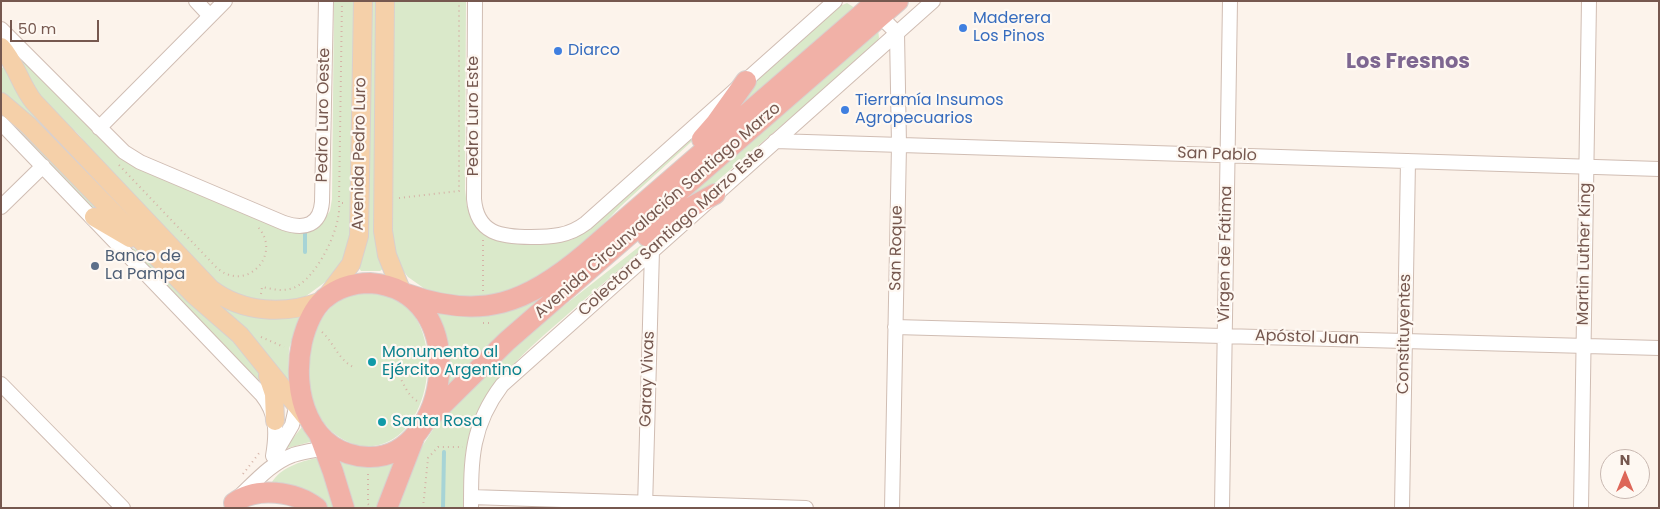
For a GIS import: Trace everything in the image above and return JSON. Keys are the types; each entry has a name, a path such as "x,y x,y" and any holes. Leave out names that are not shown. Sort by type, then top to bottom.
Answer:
{"highway":[{"name":"Avenida Circunvalación Santiago Marzo","path":"404,292 436,303 474,306 504,303 542,287 586,254 871,5 898,1"},
{"name":"Avenida Circunvalación Santiago Marzo","path":"420,428 486,361 871,5"},
{"path":"586,254 628,206 709,133 746,81"},
{"path":"544,309 598,274 668,220 715,194"},
{"path":"344,508 322,438 298,397 299,363 309,320 324,299 345,286 361,283 386,285 404,292 418,303 426,313 435,334 438,350 438,385 431,409 420,428 387,508"},
{"path":"322,438 359,456 384,455 400,449 420,428"},
{"path":"232,505 247,496 272,493 298,498 317,508"}],"main road":[{"name":"Avenida Pedro Luro","path":"324,299 351,264 359,236 363,1"},
{"name":"Avenida Pedro Luro","path":"385,1 383,226 387,255 404,292"},
{"path":"1,47 11,58 24,87 34,102 211,289 232,302 266,310 290,310 324,299"},
{"path":"1,102 28,125 205,305 240,335 260,359 298,397"},
{"path":"94,218 149,249"},
{"path":"260,359 274,390 275,420"}],"street":[{"path":"196,1 210,16"},
{"path":"1,29 99,128 225,1"},
{"name":"Pedro Luro Oeste","path":"99,128 118,147 140,162 284,223 298,226 311,224 320,214 322,202 326,1"},
{"name":"Pedro Luro Este","path":"475,1 474,199 484,232"},
{"path":"484,232 513,237 554,236 576,230 835,1"},
{"name":"Colectora Santiago Marzo Este","path":"471,503 472,462 476,434 489,404 502,385 933,1"},
{"name":"Vírgen de Fátima","path":"1222,508 1230,1"},
{"name":"Martin Luther King","path":"1581,508 1589,1"},
{"path":"871,5 897,33"},
{"name":"San Roque","path":"892,508 899,145 897,33"},
{"path":"1,123 262,395 270,407 275,420 276,437 257,479"},
{"name":"San Pablo","path":"775,141 1659,169"},
{"name":"Constituyentes","path":"1402,508 1408,161"},
{"path":"1,207 43,166"},
{"name":"Garay Vivas","path":"645,505 652,250"},
{"name":"Apóstol Juan","path":"895,327 1659,348"},
{"path":"1,384 123,508"},
{"path":"268,452 290,431 298,397"},
{"path":"232,505 257,479 274,465 322,438"},
{"path":"471,503 806,508"}],"path":[{"path":"260,295 262,287 285,290 295,287 314,272 323,257 338,218 342,1"},
{"path":"398,198 459,191 459,1"},
{"path":"126,168 117,164 216,267 228,275 248,274 260,265 265,256 264,236 251,222"},
{"path":"339,203 349,203"},
{"path":"484,232 484,298"},
{"path":"488,318 492,323"},
{"path":"320,336 324,328"},
{"path":"322,332 342,359 353,368"},
{"path":"254,334 289,349"},
{"path":"392,369 397,372 410,395 418,401"},
{"path":"416,405 419,397"},
{"path":"423,508 428,458 438,447 468,446"},
{"path":"243,474 268,452"},
{"path":"368,466 368,504 372,508"}],"green space":[{"path":"334,1 357,1 354,223 343,260 328,280 302,299 277,305 224,291 88,149 79,135 65,125 36,94 20,60 116,152 282,229 321,223 330,211 332,199"},
{"path":"368,1 378,1 384,268 380,271 361,271 359,268"},
{"path":"390,1 466,1 465,189 467,207 474,222 556,242 571,240 583,233 711,120 713,122 621,206 583,245 549,274 499,297 446,296 425,289 408,277 394,255 389,213"},
{"path":"847,3 855,8 720,124 754,83 840,6"},
{"path":"878,29 879,38 875,45 716,182 661,220"},
{"path":"5,67 202,289 300,314 289,349 288,381 1,94 1,68"},
{"path":"1,114 12,118 117,225 91,208"},
{"path":"664,227 665,229 531,347 502,377 490,393 479,410 468,438 464,468 464,508 396,508 414,459 439,420 523,338"},
{"path":"133,248 149,258 229,333 259,368 267,391 132,250"},
{"path":"553,289 448,386 448,348 437,312"},
{"path":"372,292 392,297 413,314 423,335 427,360 426,386 418,410 404,430 386,443 362,446 341,438 324,423 312,395 309,363 316,331 332,306 350,295"},
{"path":"302,427 311,439 310,442 284,449"},
{"path":"317,458 337,508 325,508 271,484 285,470 298,463"},
{"path":"338,460 364,466 395,463 380,508 349,508"}],"waterway":[{"path":"305,228 305,252"},
{"path":"443,508 444,452"}],"place":[{"name":"Maderera Los Pinos","path":"963,28"},
{"name":"Diarco","path":"558,51"},
{"name":"Tierramía Insumos Agropecuarios","path":"845,110"},
{"name":"Banco de La Pampa","path":"95,266"},
{"name":"Monumento al Ejército Argentino","path":"372,362"},
{"name":"Santa Rosa","path":"382,422"}],"district":[{"name":"Los Fresnos","path":"1408,63"}]}
